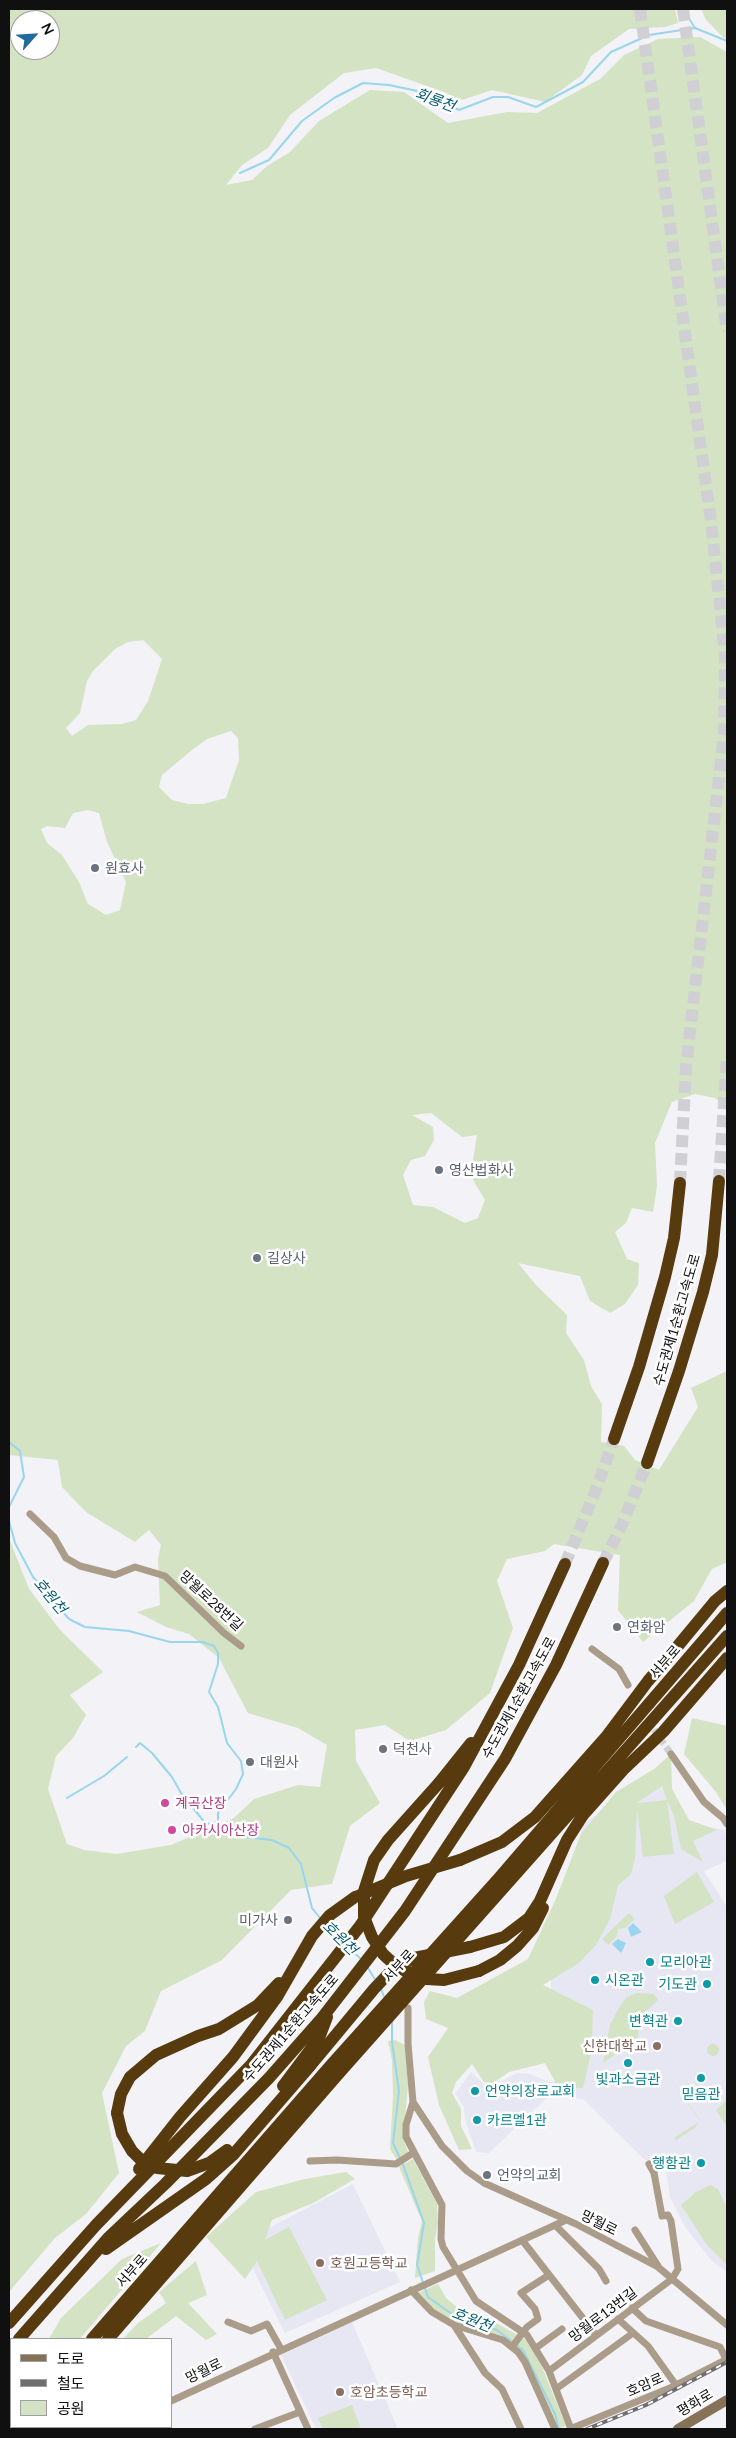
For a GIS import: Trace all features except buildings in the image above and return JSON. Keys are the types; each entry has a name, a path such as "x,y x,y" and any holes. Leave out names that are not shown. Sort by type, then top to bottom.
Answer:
{"highway":[{"name":"수도권제1순환고속도로","path":"647,1463 691,1334 712,1255 719,1181"},
{"name":"수도권제1순환고속도로","path":"614,1439 648,1332 674,1238 680,1183"},
{"name":"수도권제1순환고속도로","path":"20,2338 79,2268 269,2078 322,2018 405,1911 470,1815 543,1692 603,1563"},
{"name":"수도권제1순환고속도로","path":"9,2323 96,2225 251,2065 360,1926 444,1798 491,1717 527,1648 564,1564"},
{"path":"96,2225 180,2117 233,2057 279,1986 291,1971 312,1936 330,1915 356,1897 406,1876 460,1860 502,1842 535,1817 606,1737 648,1681 727,1587"},
{"path":"715,1601 727,1591"},
{"name":"서부로","path":"429,1965 499,1878 727,1614"},
{"name":"서부로","path":"93,2338 727,1636"},
{"path":"79,2268 153,2214 206,2179 226,2161 391,1971 414,1958 470,1948 504,1937 525,1921 540,1901 567,1840 583,1815 623,1770 664,1732 727,1658"},
{"path":"491,1717 439,1783 388,1840 374,1860 364,1887 364,1913 370,1933 380,1950 391,1963 405,1972 427,1979 444,1980 479,1971 506,1955 529,1933 543,1909 560,1857"},
{"path":"279,1986 258,2005 219,2029 198,2036 156,2056 130,2077 121,2094 117,2113 122,2134 132,2151 143,2162 157,2168 187,2171 210,2163 227,2150 278,2093 319,2038 333,2003"},
{"name":"서부로","path":"109,2338 336,2068"}],"main road":[{"name":"평화로","path":"683,2428 727,2400"}],"street":[{"name":"망월로28번길","path":"30,1514 54,1537 66,1558 80,1566 115,1575 135,1567 165,1576 224,1634 241,1646"},
{"path":"592,1649 619,1668 628,1684"},
{"path":"671,1754 704,1802 724,1818 727,1824"},
{"path":"408,2008 413,2102 406,2131 413,2153 441,2200 442,2243 476,2301 524,2332 536,2348 549,2371 571,2429"},
{"path":"413,2102 442,2146 467,2171 484,2183 564,2221"},
{"path":"310,2162 348,2161 396,2164 413,2153"},
{"path":"649,2164 654,2173 662,2216 668,2215 671,2221 678,2269 672,2279"},
{"name":"망월로","path":"172,2401 273,2352 564,2221 576,2224 658,2267 727,2325"},
{"path":"555,2225 598,2269 606,2281"},
{"path":"636,2230 658,2267"},
{"path":"522,2240 596,2336"},
{"path":"512,2347 527,2327 538,2319 535,2309 521,2293 549,2275"},
{"name":"망월로13번길","path":"549,2371 672,2279"},
{"path":"411,2290 432,2312 454,2325 496,2337 512,2347 525,2362 555,2429"},
{"path":"632,2308 646,2321 720,2347 727,2359"},
{"path":"618,2319 653,2352 676,2385"},
{"path":"228,2322 251,2332 267,2324 281,2349"},
{"path":"454,2325 485,2373 502,2389 521,2429"},
{"path":"536,2348 562,2329"},
{"path":"556,2390 633,2333"},
{"path":"273,2352 308,2429"},
{"name":"호암로","path":"571,2429 676,2385 727,2359"},
{"path":"256,2429 300,2412"},
{"path":"123,2429 130,2428"}],"shaded area":[{"name":"신한대학교","path":"667,1784 688,1823 724,1830 727,1837 727,1861 704,1871 727,1907 727,2272 712,2261 685,2227 670,2197 665,2162 649,2164 584,2100 552,2093 489,2153 476,2152 465,2120 464,2107 455,2094 471,2072 485,2085 502,2081 517,2073 530,2074 550,2082 580,2079 593,2020 551,1993 551,1962 574,1873 582,1826 605,1807"},
{"name":"호원고등학교","path":"353,2184 400,2282 285,2333 240,2243"},
{"name":"호암초등학교","path":"352,2322 398,2429 316,2429 281,2355"}],"green space":[{"path":"9,9 675,9 678,23 665,27 629,29 591,56 582,75 545,102 492,90 459,101 447,93 376,68 344,73 290,115 268,148 242,165 226,185 252,180 267,166 290,152 319,121 370,90 404,92 448,123 507,112 537,113 600,79 624,55 658,39 700,37 727,52 727,1108 715,1098 695,1094 672,1102 655,1143 657,1186 653,1212 632,1208 626,1223 615,1232 627,1259 639,1263 638,1285 625,1304 610,1313 590,1301 580,1276 518,1263 536,1285 567,1315 566,1333 584,1360 591,1386 602,1404 601,1442 624,1446 635,1460 659,1470 698,1407 691,1388 727,1371 727,1562 712,1569 694,1601 643,1642 618,1610 620,1555 554,1544 545,1551 507,1559 497,1581 513,1628 490,1693 446,1730 410,1741 385,1725 355,1730 356,1761 380,1803 350,1826 332,1884 291,1890 222,1960 161,1991 145,2031 126,2046 102,2093 119,2173 86,2214 55,2238 9,2292 9,1538 29,1589 60,1630 103,1672 70,1695 86,1715 73,1738 56,1756 48,1789 67,1844 84,1850 117,1854 171,1845 234,1818 254,1799 298,1785 320,1787 327,1745 298,1728 248,1713 219,1658 189,1634 166,1627 137,1612 160,1605 158,1559 161,1545 149,1530 135,1542 86,1512 62,1487 58,1460 9,1455","holes":["143,640 162,659 148,701 136,720 122,724 88,725 72,736 66,728 80,713 87,681 93,671 115,649 128,642","231,731 238,738 239,760 226,798 203,804 188,804 172,800 159,787 162,775 192,750 207,739","88,810 99,813 107,842 126,882 120,910 106,915 88,904 79,882 62,855 47,843 41,829 47,826 65,828 73,813","431,1113 462,1137 477,1135 472,1166 473,1180 485,1200 478,1218 465,1223 433,1207 413,1205 403,1175 411,1160 425,1156 434,1140 433,1127 412,1115"]},
{"path":"701,9 727,9 727,39 706,20"},
{"path":"692,1718 727,1726 727,1810 716,1792 684,1754"},
{"path":"671,1754 672,1789 689,1820 717,1830 693,1841 703,1862 681,1849 674,1816 667,1800 674,1854 643,1857 637,1808 635,1858 631,1874 618,1885 610,1919 596,1945 579,1963 543,1985 593,2010 592,2049 583,2088 558,2087 545,2063 509,2072 493,2083 484,2082 472,2064 456,2082 452,2093 461,2109 461,2126 472,2149 459,2150 439,2105 428,2057 448,2028 426,2019 424,2002 430,1991 457,1998 528,1959 555,1901 581,1834 616,1792 654,1769","holes":["662,1786 667,1800 638,1802"]},
{"path":"697,1872 714,1902 675,1924 664,1896"},
{"path":"629,1913 635,1919 625,1928 618,1929 617,1936 608,1945 602,1939"},
{"path":"637,1993 654,1994 658,2000 642,2015 639,2022 638,2038 603,2063 610,2025 621,2004 627,1997"},
{"path":"395,2040 405,2045 408,2085 403,2139 408,2152 397,2160 390,2149 393,2095 392,2060 388,2041"},
{"path":"711,2044 715,2044 719,2050 715,2056 711,2056 707,2052 707,2048"},
{"path":"659,2062 700,2120 700,2121"},
{"path":"727,2100 727,2127 716,2110"},
{"path":"699,2122 695,2128 676,2140 674,2138"},
{"path":"413,2159 437,2204 438,2223 435,2239 435,2271 415,2278 418,2238 422,2221 399,2167"},
{"path":"346,2172 355,2179 313,2203 272,2220 265,2240 289,2227 327,2300 285,2320 257,2261 245,2279 206,2237 256,2192 305,2179"},
{"path":"710,2185 718,2189 727,2209 727,2265 707,2245 681,2205 696,2192"},
{"path":"161,2243 81,2338 50,2338 61,2318 122,2259"},
{"path":"196,2261 207,2295 188,2303 217,2334 206,2340 176,2316 147,2338 124,2338 138,2323 166,2303 159,2292"},
{"path":"438,2284 446,2298 459,2309 478,2318 496,2323 525,2339 540,2362 566,2426 557,2429 523,2355 501,2338 451,2320 434,2310 418,2293"},
{"path":"352,2405 361,2429 323,2429 318,2418"},
{"path":"46,2428 90,2428 90,2429"}],"water":[{"path":"633,1923 642,1932 631,1937 628,1928"},
{"path":"618,1939 626,1943 621,1953 612,1944"}],"waterway":[{"name":"회룡천","path":"683,9 695,28"},
{"name":"회룡천","path":"240,173 269,160 302,121 334,98 363,83 389,85 422,92 459,110 493,97 508,97 536,107 583,82 611,52 649,35 695,28 727,41"},
{"path":"9,1442 20,1451 24,1477 9,1507"},
{"name":"호원천","path":"9,1521 15,1543 33,1577 69,1619 85,1627 129,1631 170,1642 202,1642 214,1646 218,1653 218,1664 209,1692 218,1707 227,1743 241,1761 243,1774 236,1789 218,1813 218,1821 229,1830 245,1837 272,1840 289,1848 301,1864 312,1908 320,1918"},
{"path":"136,1747 140,1743 152,1753 206,1824 217,1822"},
{"path":"67,1798 104,1776 127,1757"},
{"name":"호원천","path":"325,1926 342,1942"},
{"name":"호원천","path":"349,1948 362,1960"},
{"name":"호원천","path":"368,1968 376,1981"},
{"name":"호원천","path":"381,1989 385,1999"},
{"name":"호원천","path":"392,2022 392,2042 399,2091 393,2143 400,2158"},
{"name":"호원천","path":"402,2162 424,2223 417,2265 428,2297 456,2317 497,2330 523,2350 555,2414 559,2429"}],"tunnel":[{"path":"640,9 711,521 725,655 724,734 686,1067 680,1183"},
{"path":"683,9 727,331"},
{"path":"719,1181 727,1056"},
{"path":"565,1564 595,1492 614,1439"},
{"path":"603,1563 621,1527 647,1463"},
{"path":"648,1721 671,1754"}],"railway":[{"path":"587,2429 646,2405 727,2362"}],"place":[{"name":"원효사","path":"95,868"},
{"name":"영산법화사","path":"439,1170"},
{"name":"길상사","path":"257,1258"},
{"name":"연화암","path":"617,1627"},
{"name":"덕천사","path":"383,1749"},
{"name":"대원사","path":"250,1762"},
{"name":"계곡산장","path":"165,1803"},
{"name":"아카시아산장","path":"172,1830"},
{"name":"미가사","path":"288,1920"},
{"name":"모리아관","path":"650,1962"},
{"name":"시온관","path":"595,1980"},
{"name":"기도관","path":"707,1984"},
{"name":"변혁관","path":"678,2021"},
{"name":"신한대학교","path":"657,2046"},
{"name":"빛과소금관","path":"628,2063"},
{"name":"믿음관","path":"701,2078"},
{"name":"언약의장로교회","path":"475,2091"},
{"name":"카르멜1관","path":"477,2120"},
{"name":"행함관","path":"701,2163"},
{"name":"언약의교회","path":"487,2175"},
{"name":"호원고등학교","path":"320,2263"},
{"name":"호암초등학교","path":"340,2392"}]}
